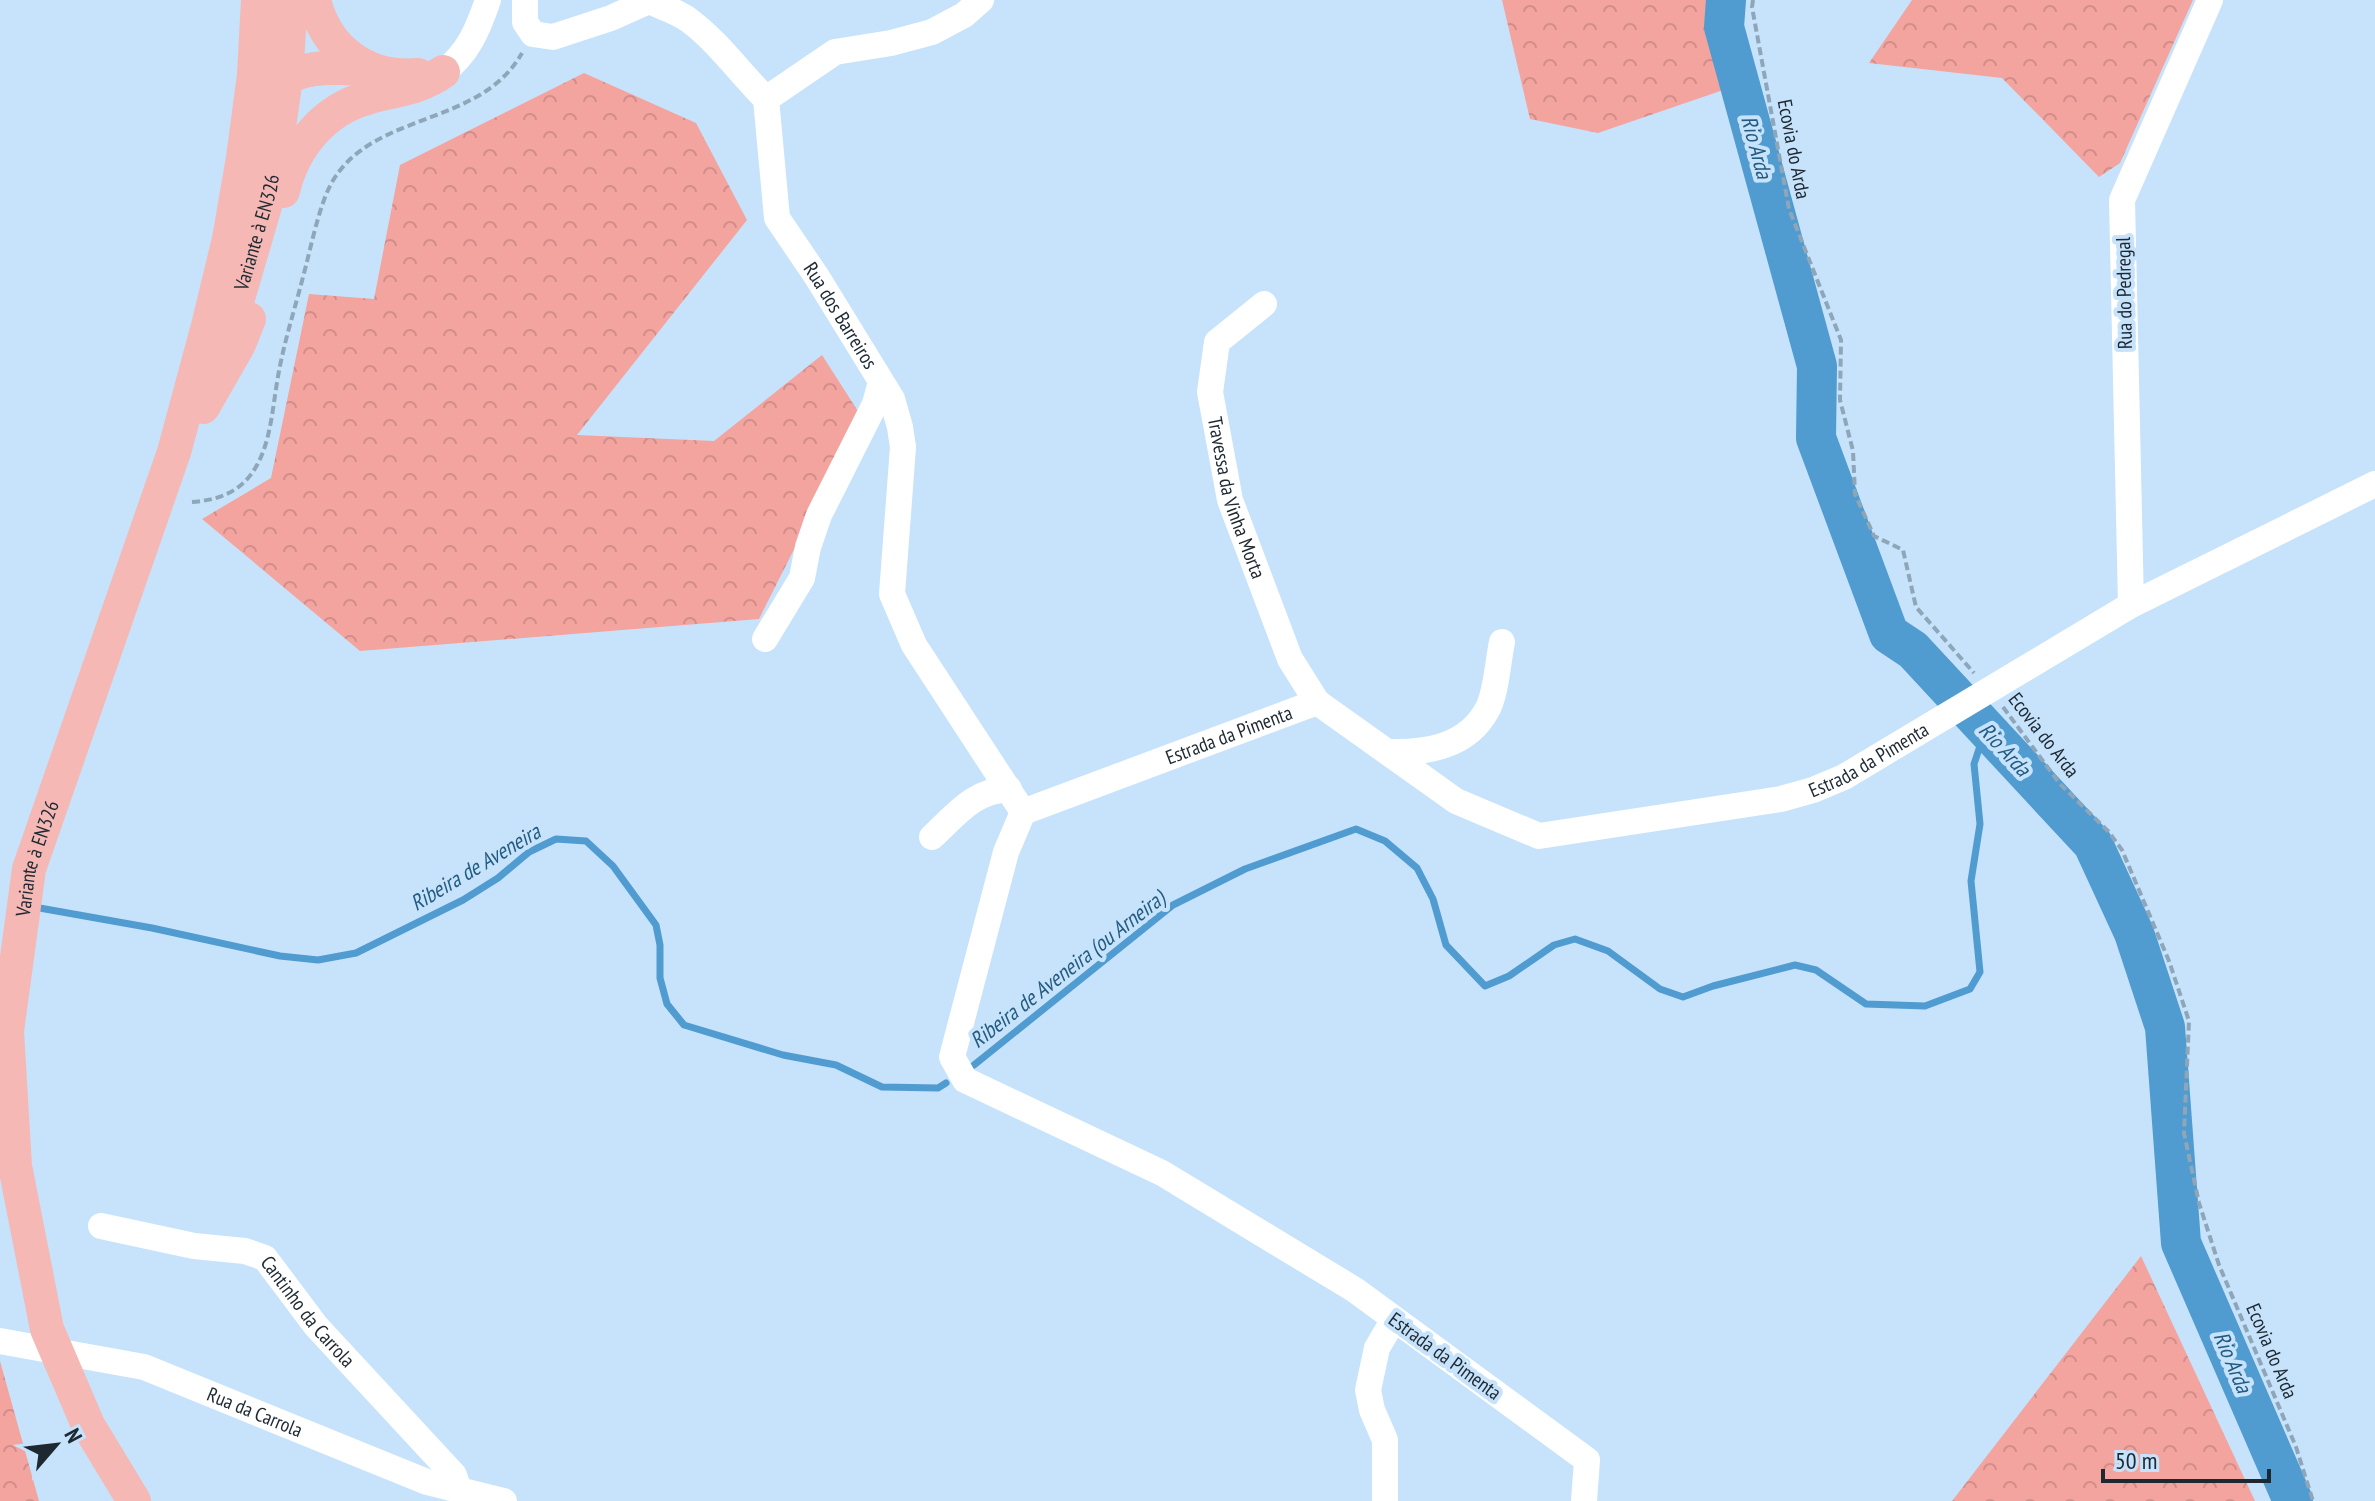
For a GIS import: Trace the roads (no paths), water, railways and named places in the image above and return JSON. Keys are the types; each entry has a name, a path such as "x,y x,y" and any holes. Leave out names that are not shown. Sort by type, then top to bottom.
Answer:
{"main road":[{"name":"Variante à EN326","path":"134,1501 88,1425 47,1329 15,1166 7,1031 29,869 174,452 229,239 248,119 258,0"},
{"path":"268,0 271,59 277,70 296,88 314,96 365,84 413,88 443,72"},
{"name":"Variante à EN326","path":"174,452 203,407 250,265 270,189 286,78 291,0"},
{"path":"314,0 318,17 328,36 365,84"},
{"path":"248,119 260,99 286,78"},
{"path":"203,407 239,344 250,316 287,173 317,126 345,106 365,84"}],"street":[{"path":"443,72 469,46 488,0"},
{"path":"525,0 525,22 533,34 553,37 611,18 649,1 688,19 726,53 766,99 835,52 891,43 932,32 964,15 981,0"},
{"name":"Rua do Pedregal","path":"2131,605 2122,200 2210,0"},
{"name":"Rua dos Barreiros","path":"766,99 777,218 892,399 900,427 903,447 892,594 914,645 1023,812"},
{"name":"Travessa da Vinha Morta","path":"1264,304 1217,342 1210,392 1230,500 1290,659 1317,702"},
{"path":"765,639 802,578 819,515 875,404 881,382"},
{"name":"Estrada da Pimenta","path":"1584,1501 1587,1460 1355,1290 1162,1173 965,1080 952,1057 1006,852 1023,812 1317,702 1456,801 1539,836 1781,799 1844,777 2131,605 2375,484"},
{"path":"1388,752 1418,753 1440,748 1471,732 1489,709 1502,642"},
{"path":"932,837 977,795 1009,789"},
{"name":"Cantinho da Carrola","path":"101,1226 194,1246 245,1251 265,1258 316,1326 454,1475 459,1490"},
{"path":"1385,1501 1385,1440 1372,1410 1368,1390 1377,1348 1394,1319"},
{"name":"Rua da Carrola","path":"0,1341 144,1367 427,1482 504,1501"}],"waterway":[{"name":"Rio Arda","path":"1726,0 1724,27 1817,366 1816,438 1889,634 1913,650 2093,844 2134,933 2165,1027 2181,1243 2293,1501"},
{"name":"Ribeira de Aveneira (ou Arneira)","path":"974,1065 1173,905 1245,869 1356,829 1385,841 1417,868 1433,899 1446,945 1485,986 1509,976 1554,945 1575,939 1608,951 1660,989 1683,997 1795,965 1816,970 1866,1004 1925,1006 1970,989 1980,972 1971,881 1980,824 1974,764 1986,728"},
{"name":"Ribeira de Aveneira","path":"34,907 152,928 280,956 318,960 356,953 463,900 498,878 529,852 556,839 586,841 613,866 656,925 660,945 660,978 667,1004 684,1025 783,1055 836,1065 882,1087 938,1088 946,1083"}]}
